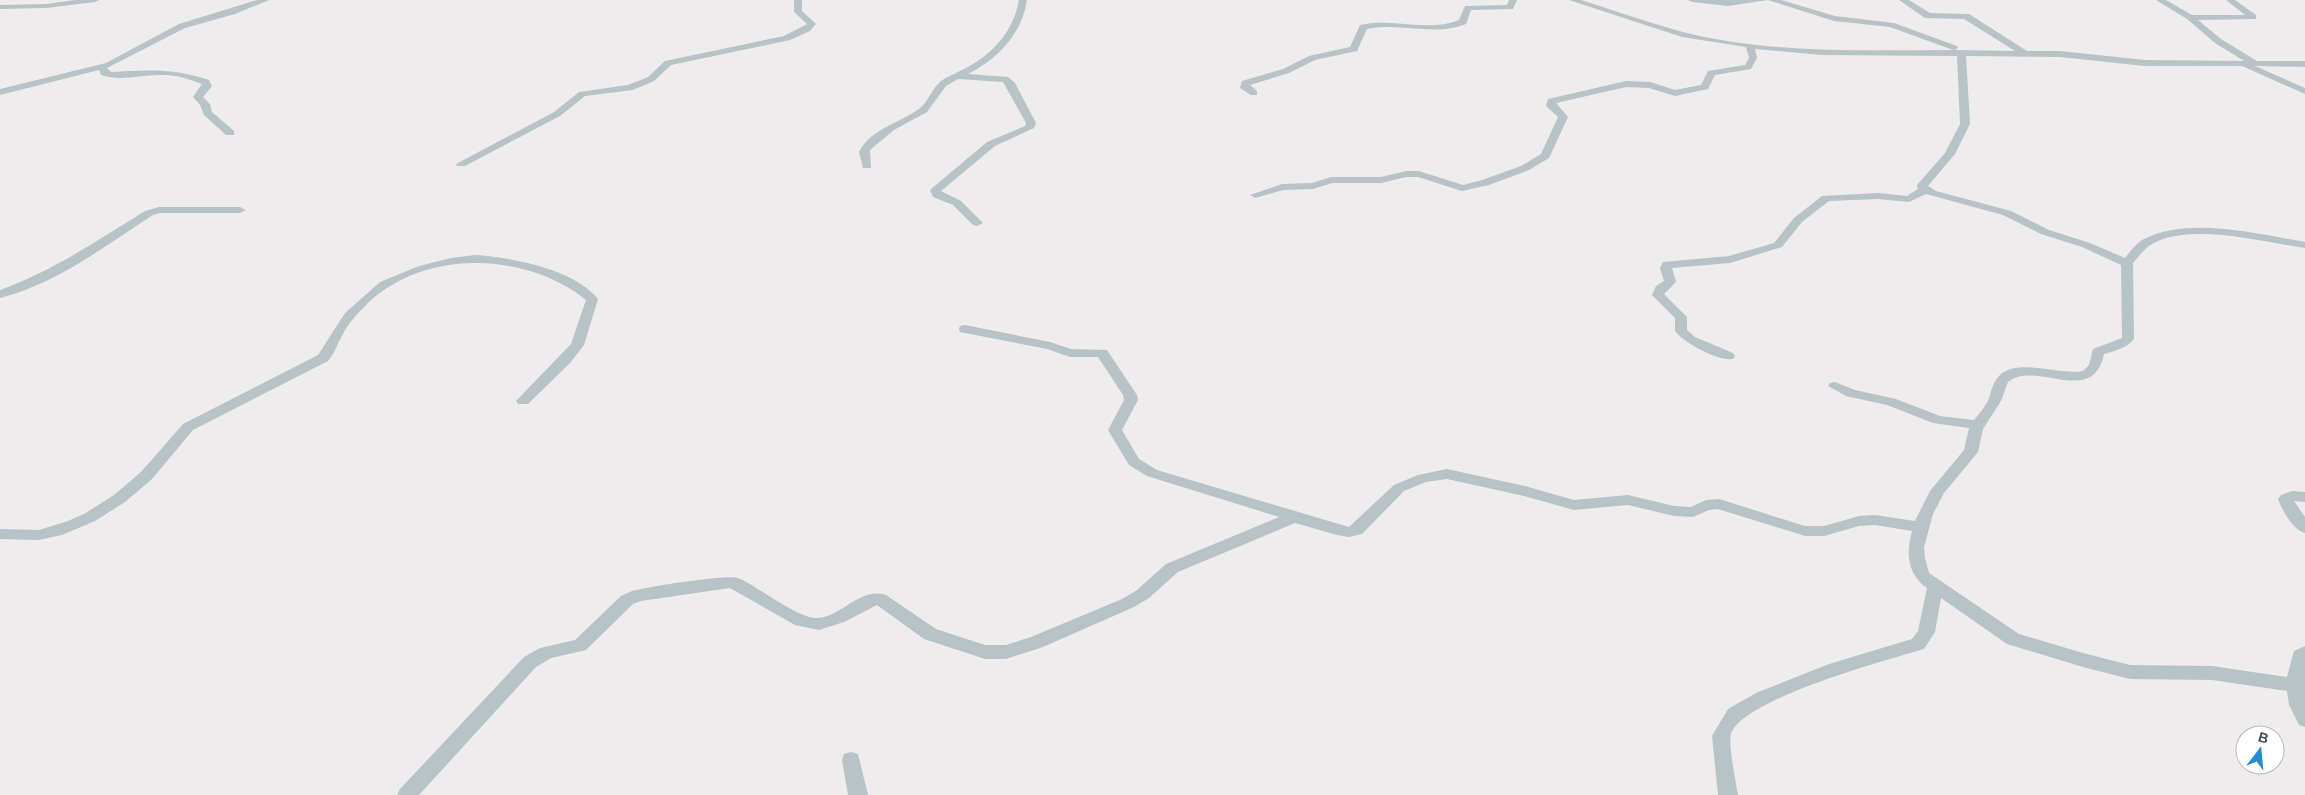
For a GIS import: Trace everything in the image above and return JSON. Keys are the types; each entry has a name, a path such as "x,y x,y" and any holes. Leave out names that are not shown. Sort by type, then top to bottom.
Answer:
{"street":[{"path":"0,7 57,5 95,0"},
{"path":"0,92 102,67 122,60 188,24 232,12 265,0"},
{"path":"460,164 557,114 582,94 630,88 651,79 668,63 787,38 808,29 812,24 798,12 798,0"},
{"path":"867,166 864,152 866,148 888,129 924,110 943,84 982,62 1012,33 1021,16 1023,0"},
{"path":"1254,93 1245,88 1245,83 1286,71 1312,58 1354,49 1363,27 1374,25 1439,29 1453,27 1464,22 1468,8 1510,7 1513,0"},
{"path":"1573,0 1686,35 1750,46 1821,52 2074,55 2145,63 2305,64"},
{"path":"1692,0 1728,4 1764,0"},
{"path":"1772,0 1834,18 1891,25 1965,53"},
{"path":"1903,0 1928,16 1966,16 2025,54"},
{"path":"2160,0 2190,18 2218,41 2255,63"},
{"path":"2190,18 2242,18 2253,16 2230,0"},
{"path":"1255,195 1282,187 1314,186 1331,180 1380,180 1406,174 1419,174 1462,188 1486,183 1525,168 1548,153 1563,117 1560,112 1551,106 1551,101 1635,84 1650,85 1674,93 1688,91 1705,86 1711,73 1748,67 1753,58 1750,46"},
{"path":"1925,190 1922,185 1950,154 1965,124 1965,53"},
{"path":"2240,63 2305,91"},
{"path":"102,67 104,73 110,75 163,72 186,75 206,82 207,86 198,97 205,104 207,113 230,133"},
{"path":"956,76 1005,79 1010,83 1031,123 1029,128 991,144 935,190 937,195 957,203 977,223"},
{"path":"1728,356 1690,340 1681,331 1681,317 1658,294 1660,289 1670,282 1666,268 1667,265 1730,259 1778,245 1798,220 1826,198 1878,196 1909,199 1925,190 2008,213 2045,232 2086,245 2127,263"},
{"path":"0,294 31,283 64,267 149,213 159,210 240,210"},
{"path":"2295,685 2212,672 2130,672 2013,639 1935,588 1918,571 1916,556 1921,527 1934,495 1973,448 1978,425 1997,397 2000,382 2007,376 2029,371 2074,377 2087,375 2096,367 2098,352 2126,341 2128,330 2127,263 2148,242 2180,232 2196,232 2305,244"},
{"path":"0,534 38,535 69,527 96,515 147,476 163,458 178,436 188,427 323,358 333,349 335,335 345,320 370,294 386,284 420,269 473,259 492,260 546,274 582,290 592,299 577,345 565,360 523,401"},
{"path":"965,329 1042,344 1070,353 1102,353 1130,395 1131,400 1115,430 1134,462 1152,473 1294,518 1349,532 1356,530 1399,488 1423,478 1447,474 1574,505 1628,500 1683,512 1693,512 1706,505 1719,504 1805,531 1824,531 1859,521 1875,520 1921,527"},
{"path":"1835,386 1851,393 1891,402 1938,420 1978,425"},
{"path":"2305,497 2292,496 2286,499 2291,511 2305,528"},
{"path":"407,795 530,662 546,653 574,648 584,642 634,595 732,582 801,621 819,624 838,618 872,600 880,599 930,634 985,652 1006,652 1037,642 1128,603 1143,594 1172,568 1294,518"},
{"path":"1728,795 1721,736 1734,714 1762,698 1835,669 1918,644 1923,640 1926,632 1935,588"},
{"path":"2305,653 2300,656 2295,685 2300,712 2305,720"},
{"path":"851,760 858,795"}]}
